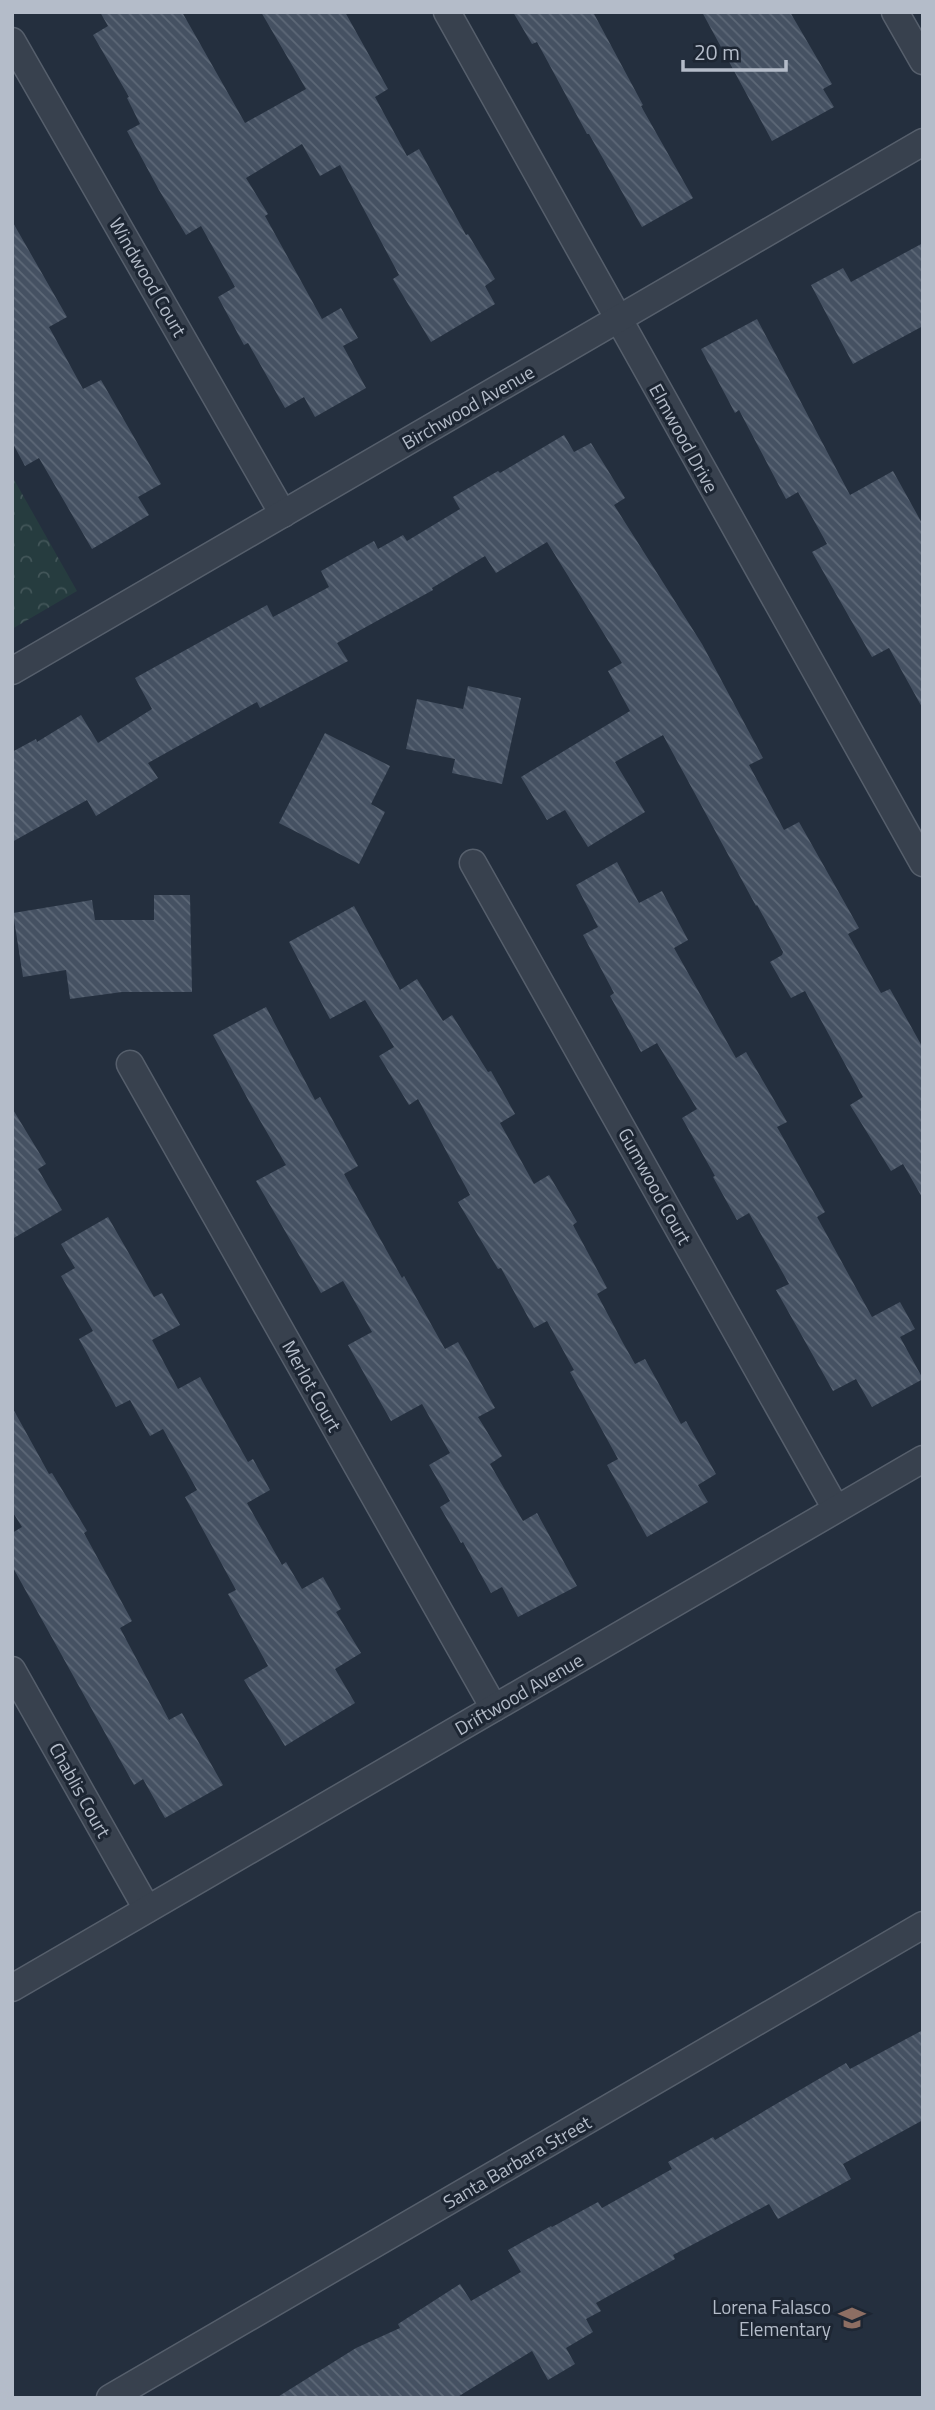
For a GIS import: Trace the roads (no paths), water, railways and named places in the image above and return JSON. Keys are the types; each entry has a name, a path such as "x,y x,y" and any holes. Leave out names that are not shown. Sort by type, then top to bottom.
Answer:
{"street":[{"name":"Elmwood Drive","path":"447,12 923,863"},
{"path":"895,12 923,61"},
{"name":"Windwood Court","path":"12,41 283,514"},
{"name":"Birchwood Avenue","path":"12,671 923,142"},
{"name":"Gumwood Court","path":"474,863 836,1510"},
{"name":"Merlot Court","path":"131,1064 494,1708"},
{"name":"Driftwood Avenue","path":"12,1988 923,1459"},
{"name":"Chablis Court","path":"12,1670 147,1909"},
{"name":"Santa Barbara Street","path":"110,2398 923,1925"}],"place":[{"name":"Lorena Falasco Elementary","path":"852,2318"}]}
